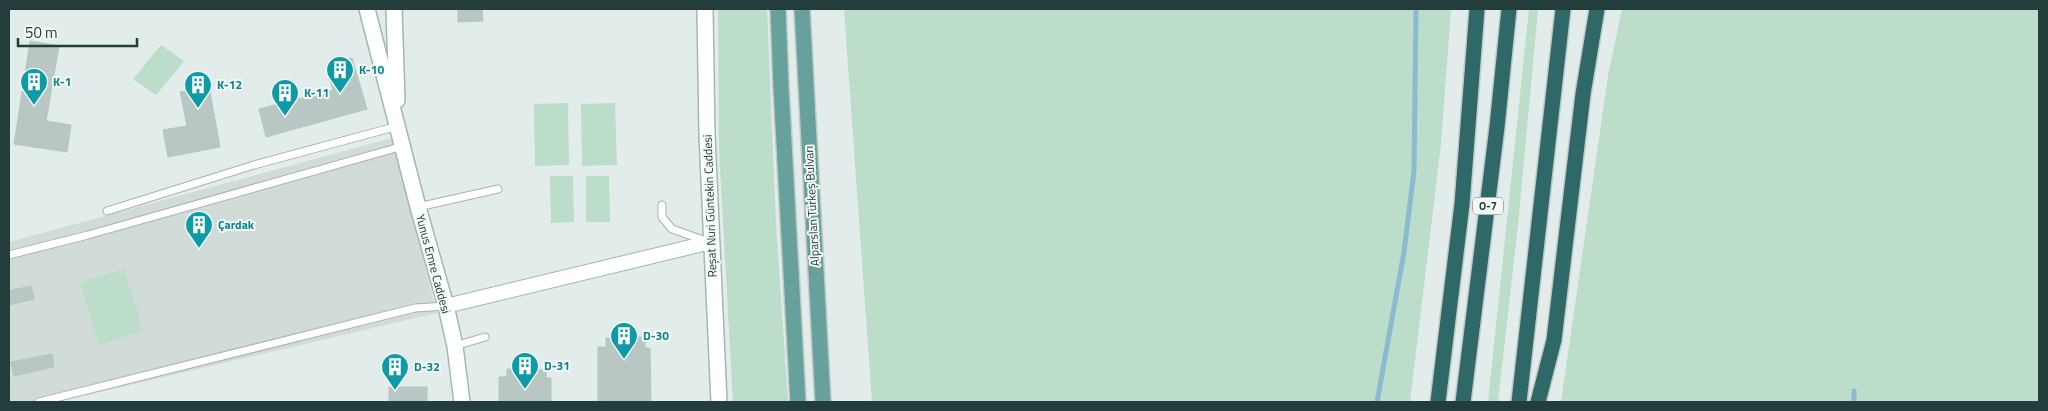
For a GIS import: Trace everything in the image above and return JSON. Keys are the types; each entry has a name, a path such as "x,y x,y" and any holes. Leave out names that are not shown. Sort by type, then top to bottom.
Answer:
{"highway":[{"path":"1438,402 1462,204 1477,9"},
{"name":"O-7","path":"1463,402 1498,127 1509,9"},
{"path":"1519,402 1563,9"},
{"path":"1538,402 1554,340 1583,94 1597,9"}],"main road":[{"name":"Alparslan Türkeş Bulvarı","path":"778,9 798,402"},
{"name":"Alparslan Türkeş Bulvarı","path":"802,9 822,402"}],"street":[{"name":"Yunus Emre Caddesi","path":"368,9 418,207 446,306 455,346 462,402"},
{"name":"Yunus Emre Caddesi","path":"394,9 398,126"},
{"name":"Reşat Nuri Güntekin Caddesi","path":"705,9 711,242 719,402"},
{"path":"446,306 711,242"}],"lane":[{"path":"107,211 254,165 398,126"},
{"path":"9,254 88,235 403,146"},
{"path":"418,207 498,189"},
{"path":"662,204 662,218 672,229 711,242"},
{"path":"39,402 415,308 446,306"},
{"path":"455,346 485,337"}],"shaded area":[{"path":"392,138 437,313 58,402 9,402 9,242"}],"green space":[{"path":"718,9 767,9 776,223 788,402 733,402 719,150"},
{"path":"844,9 1451,9 1441,144 1410,402 872,402"},
{"path":"1529,9 1538,9 1518,225 1498,402 1488,402"},
{"path":"1622,9 2039,9 2039,402 1561,402 1608,76"},
{"path":"161,45 184,61 156,95 133,79"},
{"path":"568,103 569,165 535,166 534,104"},
{"path":"615,103 617,165 582,166 581,104"},
{"path":"550,176 573,176 574,222 551,223"},
{"path":"586,176 609,176 610,222 586,222"},
{"path":"124,269 143,331 99,345 80,282"}],"building":[{"path":"458,9 482,9 483,21 458,22"},
{"name":"K-1","path":"30,41 59,46 46,121 71,125 67,152 14,144"},
{"name":"K-10","path":"352,58 367,109 266,137 259,109 333,90 326,66"},
{"name":"K-12","path":"209,86 220,147 168,157 163,130 187,126 180,92"},
{"path":"31,286 34,299 9,305 9,291"},
{"name":"D-30","path":"631,337 645,337 645,348 650,348 651,402 598,401 598,347 606,347 606,338 631,339"},
{"path":"52,354 54,367 14,376 11,362"},
{"name":"D-31","path":"507,369 546,370 546,378 551,378 551,401 499,401 499,377 507,377"},
{"name":"D-32","path":"389,387 427,387 427,402 389,402"}],"waterway":[{"path":"1377,402 1404,252 1414,171 1416,9"},
{"path":"1854,391 1854,402"}],"place":[{"name":"K-10","path":"340,94"},
{"name":"K-1","path":"34,106"},
{"name":"K-12","path":"198,109"},
{"name":"K-11","path":"285,117"},
{"name":"Çardak","path":"199,249"},
{"name":"D-30","path":"624,360"},
{"name":"D-31","path":"525,390"},
{"name":"D-32","path":"395,391"}]}
